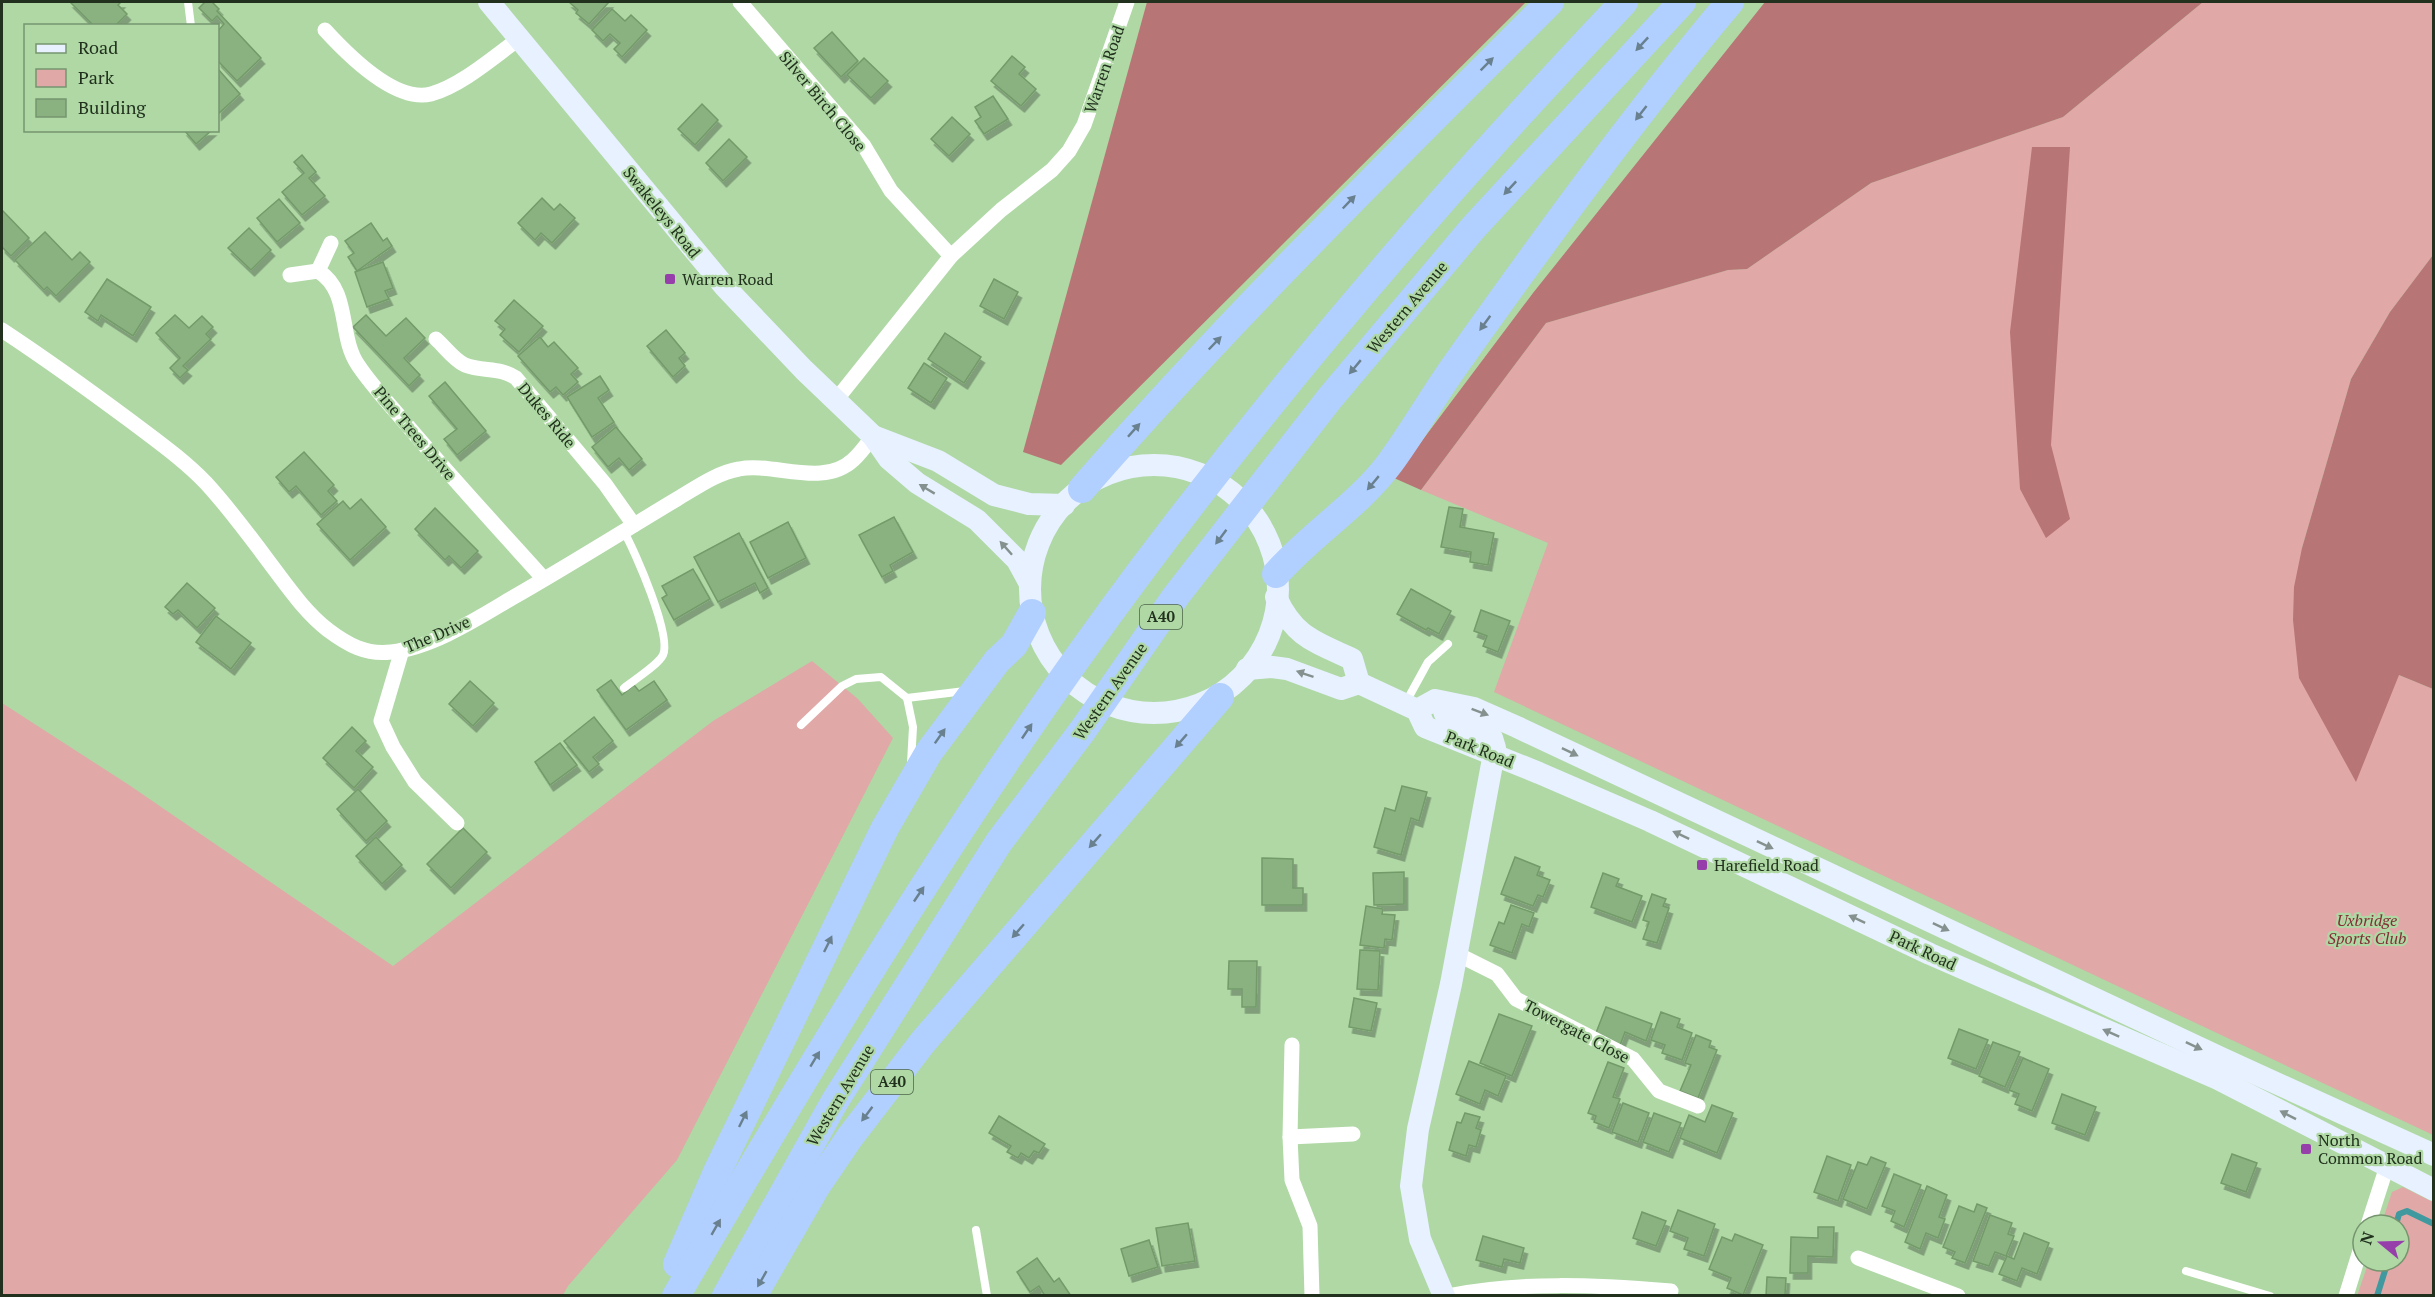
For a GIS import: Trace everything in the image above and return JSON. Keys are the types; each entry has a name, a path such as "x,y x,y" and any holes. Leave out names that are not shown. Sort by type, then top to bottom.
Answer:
{"highway":[{"path":"1073,497 1174,386 1343,209 1550,2"},
{"name":"A40","path":"676,1296 801,1081 900,923 1046,703 1141,570 1291,377 1544,86 1624,2"},
{"name":"Western Avenue","path":"726,1296 835,1101 999,842 1083,730 1176,596 1330,398 1473,228 1682,2"},
{"path":"1276,585 1304,544 1360,498 1390,463 1459,360 1555,228 1642,112 1730,2"},
{"path":"663,1296 717,1172 863,872 909,785 951,720 997,661 1014,645 1032,613"},
{"name":"A40","path":"753,1296 823,1177 850,1137 923,1042 1220,697"}],"main road":[{"name":"Swakeleys Road","path":"489,2 692,249 774,339 873,436 889,459 917,483 977,520 1001,542 1017,560 1029,582"},
{"name":"Swakeleys Road","path":"873,436 938,460 994,495 1029,504 1073,497"},
{"path":"1276,585 1273,621 1263,645 1235,684 1220,697 1191,712 1172,716 1152,716 1127,712 1102,702 1080,688 1062,670 1048,652 1038,632 1032,613 1029,582 1032,559 1049,524 1073,497 1108,473 1130,467 1157,464 1186,468 1209,475 1230,488 1248,505 1263,528 1271,545 1276,585 1284,615 1294,628 1310,640 1352,659 1359,683"},
{"name":"Park Road","path":"1247,669 1272,667 1287,669 1341,689 1359,683 1411,707 1425,727 1650,821 1930,954 2218,1079 2433,1190"},
{"name":"Park Road","path":"1411,707 1435,700 1474,708 1519,724 2221,1058 2433,1155"},
{"path":"1442,703 1445,714 1492,738 1495,744 1457,954 1418,1129 1411,1186 1420,1239 1445,1296"}],"street":[{"name":"Silver Birch Close","path":"740,2 864,146 891,191 951,256"},
{"name":"Warren Road","path":"836,400 951,256 1001,210 1052,170 1069,151 1084,125 1127,2"},
{"path":"325,30 356,62 375,76 399,89 421,95 443,90 459,81 520,38"},
{"path":"290,275 318,271 331,243"},
{"name":"Pine Trees Drive","path":"318,271 333,285 338,296 348,344 359,366 440,463 544,579"},
{"name":"The Drive","path":"2,330 105,402 154,439 202,480 225,504 300,604 328,630 360,650 390,652 436,638 544,579 703,484 737,469 765,468 812,473 837,469 852,462 873,436"},
{"name":"Dukes Ride","path":"436,339 466,365 502,370 516,378 605,484 629,529"},
{"path":"402,650 381,721 393,747 415,782 457,823"},
{"name":"Towergate Close","path":"1457,954 1497,974 1516,999 1633,1059 1659,1091 1698,1106"},
{"path":"1292,1045 1290,1137 1292,1180 1310,1226 1312,1296"},
{"path":"1290,1137 1353,1134"},
{"path":"2372,1213 2387,1166"},
{"path":"1858,1258 1958,1296"},
{"path":"2346,1296 2353,1273"},
{"path":"1445,1296 1509,1287 1564,1284 1671,1291"}],"lane":[{"path":"188,2 191,24"},
{"path":"624,688 662,657 665,647 662,630 629,529"},
{"path":"1411,707 1420,672 1448,644"},
{"path":"801,725 842,686 856,679 881,677 907,698 914,727 909,785"},
{"path":"907,698 975,691"},
{"path":"976,1230 987,1296"},
{"path":"2187,1270 2270,1296"}],"green space":[{"name":"Uxbridge Sports Club","path":"2203,2 2433,2 2433,255 2390,312 2351,379 2302,548 2399,675 2433,689 2433,1135 1494,692 1548,543 1421,490 1546,323 1728,270 1747,269 1871,183 2063,117"},
{"path":"812,661 858,699 893,738 677,1160 568,1286 563,1295 2,1296 2,703 129,785 393,966 713,721"},
{"path":"2403,1187 2433,1202 2433,1295 2357,1296 2365,1273 2411,1273 2411,1213 2385,1213 2392,1192"}],"shaded area":[{"path":"1147,2 1526,2 1061,465 1023,452"},
{"path":"1765,2 2203,2 2063,117 1871,183 1747,269 1728,270 1546,323 1421,490 1394,478 1533,293"},
{"path":"2032,147 2070,147 2051,445 2070,519 2046,538 2020,489 2010,332"},
{"path":"2433,255 2433,689 2399,675 2356,782 2299,678 2293,620 2294,587 2302,548 2351,379 2390,312"}],"building":[{"path":"70,2 121,2 118,5 127,14 117,24 92,24"},
{"path":"205,2 212,2 219,9 217,11 261,58 237,81 219,62 219,30 224,24 217,16 212,21 199,8"},
{"path":"569,2 609,2 589,24 576,13 578,10"},
{"path":"612,9 625,21 631,15 647,30 622,57 614,49 620,43 610,34 603,41 592,30"},
{"path":"832,32 858,61 841,77 814,48"},
{"path":"1012,56 1025,67 1019,74 1036,89 1021,106 991,81"},
{"path":"864,58 888,81 871,98 847,75"},
{"path":"219,70 240,94 219,113"},
{"path":"993,96 1008,119 984,134 975,121 981,117 975,107"},
{"path":"702,104 718,120 695,145 678,129"},
{"path":"952,117 970,134 949,156 931,139"},
{"path":"186,132 210,132 196,144"},
{"path":"729,139 747,157 723,181 706,163"},
{"path":"302,155 316,172 309,178 325,196 302,215 282,192 304,173 294,162"},
{"path":"542,198 554,210 560,204 575,218 552,243 541,233 535,240 518,223"},
{"path":"279,199 300,223 277,242 257,218"},
{"path":"2,210 29,238 11,256 2,247"},
{"path":"371,223 383,241 387,238 392,246 357,271 348,257 354,253 345,241"},
{"path":"249,228 271,250 251,270 228,248"},
{"path":"45,232 72,260 80,252 90,262 56,296 47,287 44,290 15,260"},
{"path":"383,262 393,288 385,291 389,299 367,307 355,272"},
{"path":"107,279 151,307 133,336 101,315 98,321 85,312"},
{"path":"994,279 1018,292 1004,319 980,306"},
{"path":"514,300 543,326 519,352 500,335 505,329 495,321"},
{"path":"175,315 189,328 202,316 213,327 206,334 211,339 183,366 188,370 180,378 170,368 180,358 156,333"},
{"path":"366,315 386,336 406,318 425,338 404,358 420,375 409,386 353,327"},
{"path":"666,330 685,353 679,358 685,366 673,377 647,346"},
{"path":"945,333 981,357 964,383 928,359"},
{"path":"540,337 548,347 554,342 578,368 571,374 578,382 563,395 556,387 550,392 518,356"},
{"path":"924,363 947,378 931,403 908,388"},
{"path":"600,376 609,390 598,398 614,422 592,437 567,397"},
{"path":"445,382 486,431 457,455 444,439 457,429 429,396"},
{"path":"616,427 642,459 629,470 619,458 608,467 592,447"},
{"path":"304,452 334,485 328,491 337,501 321,515 296,486 289,492 276,477"},
{"path":"361,499 386,527 350,560 317,524 343,501 350,509"},
{"path":"1449,507 1463,509 1460,527 1494,533 1488,565 1470,562 1471,552 1441,547"},
{"path":"435,508 478,551 461,568 449,556 445,560 415,529"},
{"path":"894,517 913,552 890,565 893,571 882,577 859,535"},
{"path":"788,522 806,558 768,578 750,542"},
{"path":"739,533 768,588 760,593 755,583 718,602 694,557"},
{"path":"693,569 710,599 674,620 662,598 667,595 662,586"},
{"path":"187,583 215,608 197,628 178,610 173,614 165,607"},
{"path":"1411,589 1451,611 1439,634 1428,628 1426,630 1397,614"},
{"path":"1481,610 1510,621 1498,652 1483,646 1487,636 1474,631"},
{"path":"216,616 251,643 231,669 196,642"},
{"path":"611,680 622,695 634,685 639,691 654,681 667,700 626,730 597,690"},
{"path":"470,681 494,703 473,726 449,704"},
{"path":"594,717 613,741 593,757 599,764 589,772 564,741"},
{"path":"352,727 366,741 356,751 373,767 354,788 323,758"},
{"path":"560,743 577,765 550,785 535,762"},
{"path":"1402,786 1427,792 1419,821 1411,818 1401,855 1374,847 1385,808 1395,811"},
{"path":"358,789 387,821 366,841 337,809"},
{"path":"463,828 487,852 451,888 427,864"},
{"path":"376,837 402,865 382,884 356,856"},
{"path":"1515,857 1540,867 1537,875 1550,880 1543,897 1538,895 1533,906 1501,894"},
{"path":"1262,858 1293,859 1293,888 1303,888 1303,905 1262,905"},
{"path":"1404,872 1404,904 1374,905 1373,873"},
{"path":"1603,873 1619,879 1616,886 1642,896 1632,922 1591,907"},
{"path":"1652,894 1666,899 1663,906 1669,908 1657,943 1643,939 1649,922 1643,920"},
{"path":"1511,905 1534,913 1529,927 1522,924 1512,953 1490,945 1499,922 1504,924"},
{"path":"1366,906 1383,909 1382,914 1395,915 1392,940 1385,939 1384,948 1360,945"},
{"path":"1360,950 1380,951 1378,990 1357,989"},
{"path":"1229,961 1257,961 1256,1007 1242,1007 1242,989 1228,989"},
{"path":"1354,998 1377,1003 1371,1031 1349,1027"},
{"path":"1606,1007 1652,1024 1646,1041 1625,1032 1619,1048 1594,1038"},
{"path":"1661,1012 1680,1019 1677,1027 1692,1033 1682,1060 1662,1053 1665,1045 1651,1040"},
{"path":"1499,1014 1532,1026 1512,1076 1480,1063"},
{"path":"1959,1029 1988,1040 1976,1069 1948,1058"},
{"path":"1696,1035 1711,1041 1709,1047 1717,1050 1698,1098 1680,1091 1691,1065 1685,1063"},
{"path":"1993,1042 2020,1052 2005,1087 1979,1076"},
{"path":"2023,1058 2049,1069 2032,1111 2015,1104 2019,1094 2009,1090"},
{"path":"1469,1061 1506,1076 1498,1096 1485,1090 1480,1104 1456,1094"},
{"path":"1608,1062 1624,1068 1613,1097 1620,1099 1609,1128 1594,1122 1596,1116 1588,1113"},
{"path":"2062,1094 2096,1107 2085,1135 2052,1123"},
{"path":"1623,1103 1649,1113 1638,1142 1612,1132"},
{"path":"1712,1105 1733,1113 1717,1153 1680,1138 1689,1115 1705,1122"},
{"path":"1465,1113 1480,1117 1476,1128 1481,1130 1476,1147 1469,1145 1466,1156 1449,1150 1457,1122 1461,1123"},
{"path":"1654,1113 1681,1123 1669,1152 1643,1142"},
{"path":"999,1116 1045,1144 1039,1153 1034,1151 1029,1158 1021,1153 1018,1158 1007,1152 1011,1146 989,1133"},
{"path":"2232,1154 2257,1163 2246,1192 2221,1183"},
{"path":"1827,1156 1851,1165 1838,1201 1814,1192"},
{"path":"1871,1157 1886,1163 1867,1209 1843,1199 1858,1162 1867,1165"},
{"path":"1894,1174 1921,1185 1904,1227 1891,1221 1895,1211 1882,1206"},
{"path":"1927,1186 1947,1195 1939,1217 1945,1219 1938,1238 1926,1233 1920,1249 1905,1242"},
{"path":"1977,1204 1987,1208 1965,1263 1952,1258 1955,1252 1943,1247 1959,1206 1974,1212"},
{"path":"1678,1210 1715,1224 1704,1256 1684,1249 1688,1238 1670,1231"},
{"path":"1642,1212 1666,1221 1656,1246 1633,1238"},
{"path":"1990,1215 2012,1223 2008,1234 2014,1236 2006,1256 1995,1252 1989,1266 1973,1261"},
{"path":"1188,1223 1195,1261 1162,1266 1156,1228"},
{"path":"1818,1227 1834,1227 1833,1257 1808,1256 1808,1273 1790,1273 1791,1237 1818,1238"},
{"path":"2024,1233 2049,1243 2037,1274 2022,1268 2017,1281 1999,1274 2007,1256 2014,1259"},
{"path":"1735,1234 1763,1245 1743,1295 1727,1288 1731,1278 1709,1269 1722,1237 1732,1241"},
{"path":"1483,1236 1524,1248 1520,1263 1504,1259 1502,1267 1476,1260"},
{"path":"1149,1240 1158,1267 1129,1276 1121,1249"},
{"path":"1037,1258 1054,1282 1059,1278 1071,1296 1045,1296 1039,1286 1030,1292 1017,1272"},
{"path":"1767,1277 1786,1278 1785,1295 1790,1296 1766,1296"}],"waterway":[{"path":"2402,1213 2407,1211 2434,1224"},
{"path":"2377,1296 2384,1273"}],"place":[{"name":"Warren Road","path":"670,279"},
{"name":"Harefield Road","path":"1702,865"},
{"name":"North Common Road","path":"2306,1149"}]}
